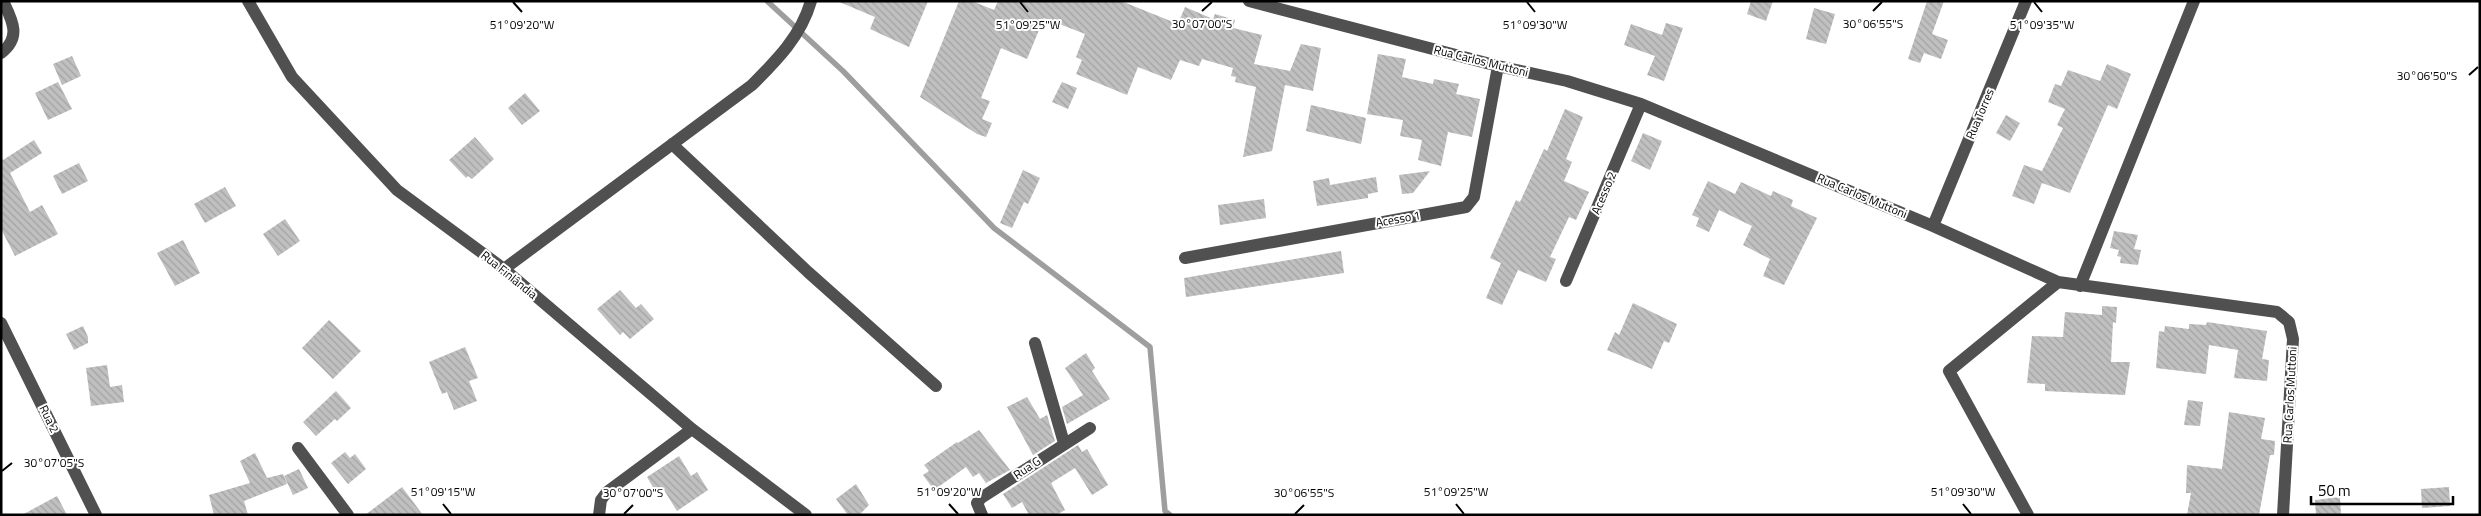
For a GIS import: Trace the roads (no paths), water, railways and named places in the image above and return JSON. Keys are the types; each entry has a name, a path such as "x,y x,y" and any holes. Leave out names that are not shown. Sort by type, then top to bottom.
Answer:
{"street":[{"path":"1,53 7,49 13,37 15,26 2,1"},
{"name":"Rua Finlândia","path":"248,1 292,77 397,190 504,269 692,429 806,515"},
{"path":"504,269 752,85 788,49 808,14 811,1"},
{"name":"Rua Carlos Muttoni","path":"1249,1 1498,66 1567,81 1641,104 1933,226 2058,282 2277,312 2290,322 2293,339 2283,515"},
{"path":"1294,13 1300,1"},
{"name":"Rua Torres","path":"1933,226 2026,1"},
{"path":"2080,286 2194,1"},
{"name":"Acesso 1","path":"1185,258 1466,207 1474,197 1498,66"},
{"name":"Acesso 2","path":"1566,281 1641,104"},
{"path":"672,144 808,272 936,386"},
{"path":"2028,515 1949,371 2058,282"},
{"name":"Rua 2","path":"1,323 96,515"},
{"path":"1035,343 1064,443 1090,428"},
{"path":"599,515 601,500 607,492 692,429"},
{"name":"Rua G","path":"982,515 976,503 981,498 1064,443"},
{"path":"298,448 348,515"}],"waterway":[{"path":"767,1 843,71 994,228 1150,347 1165,511 1170,515"}]}
